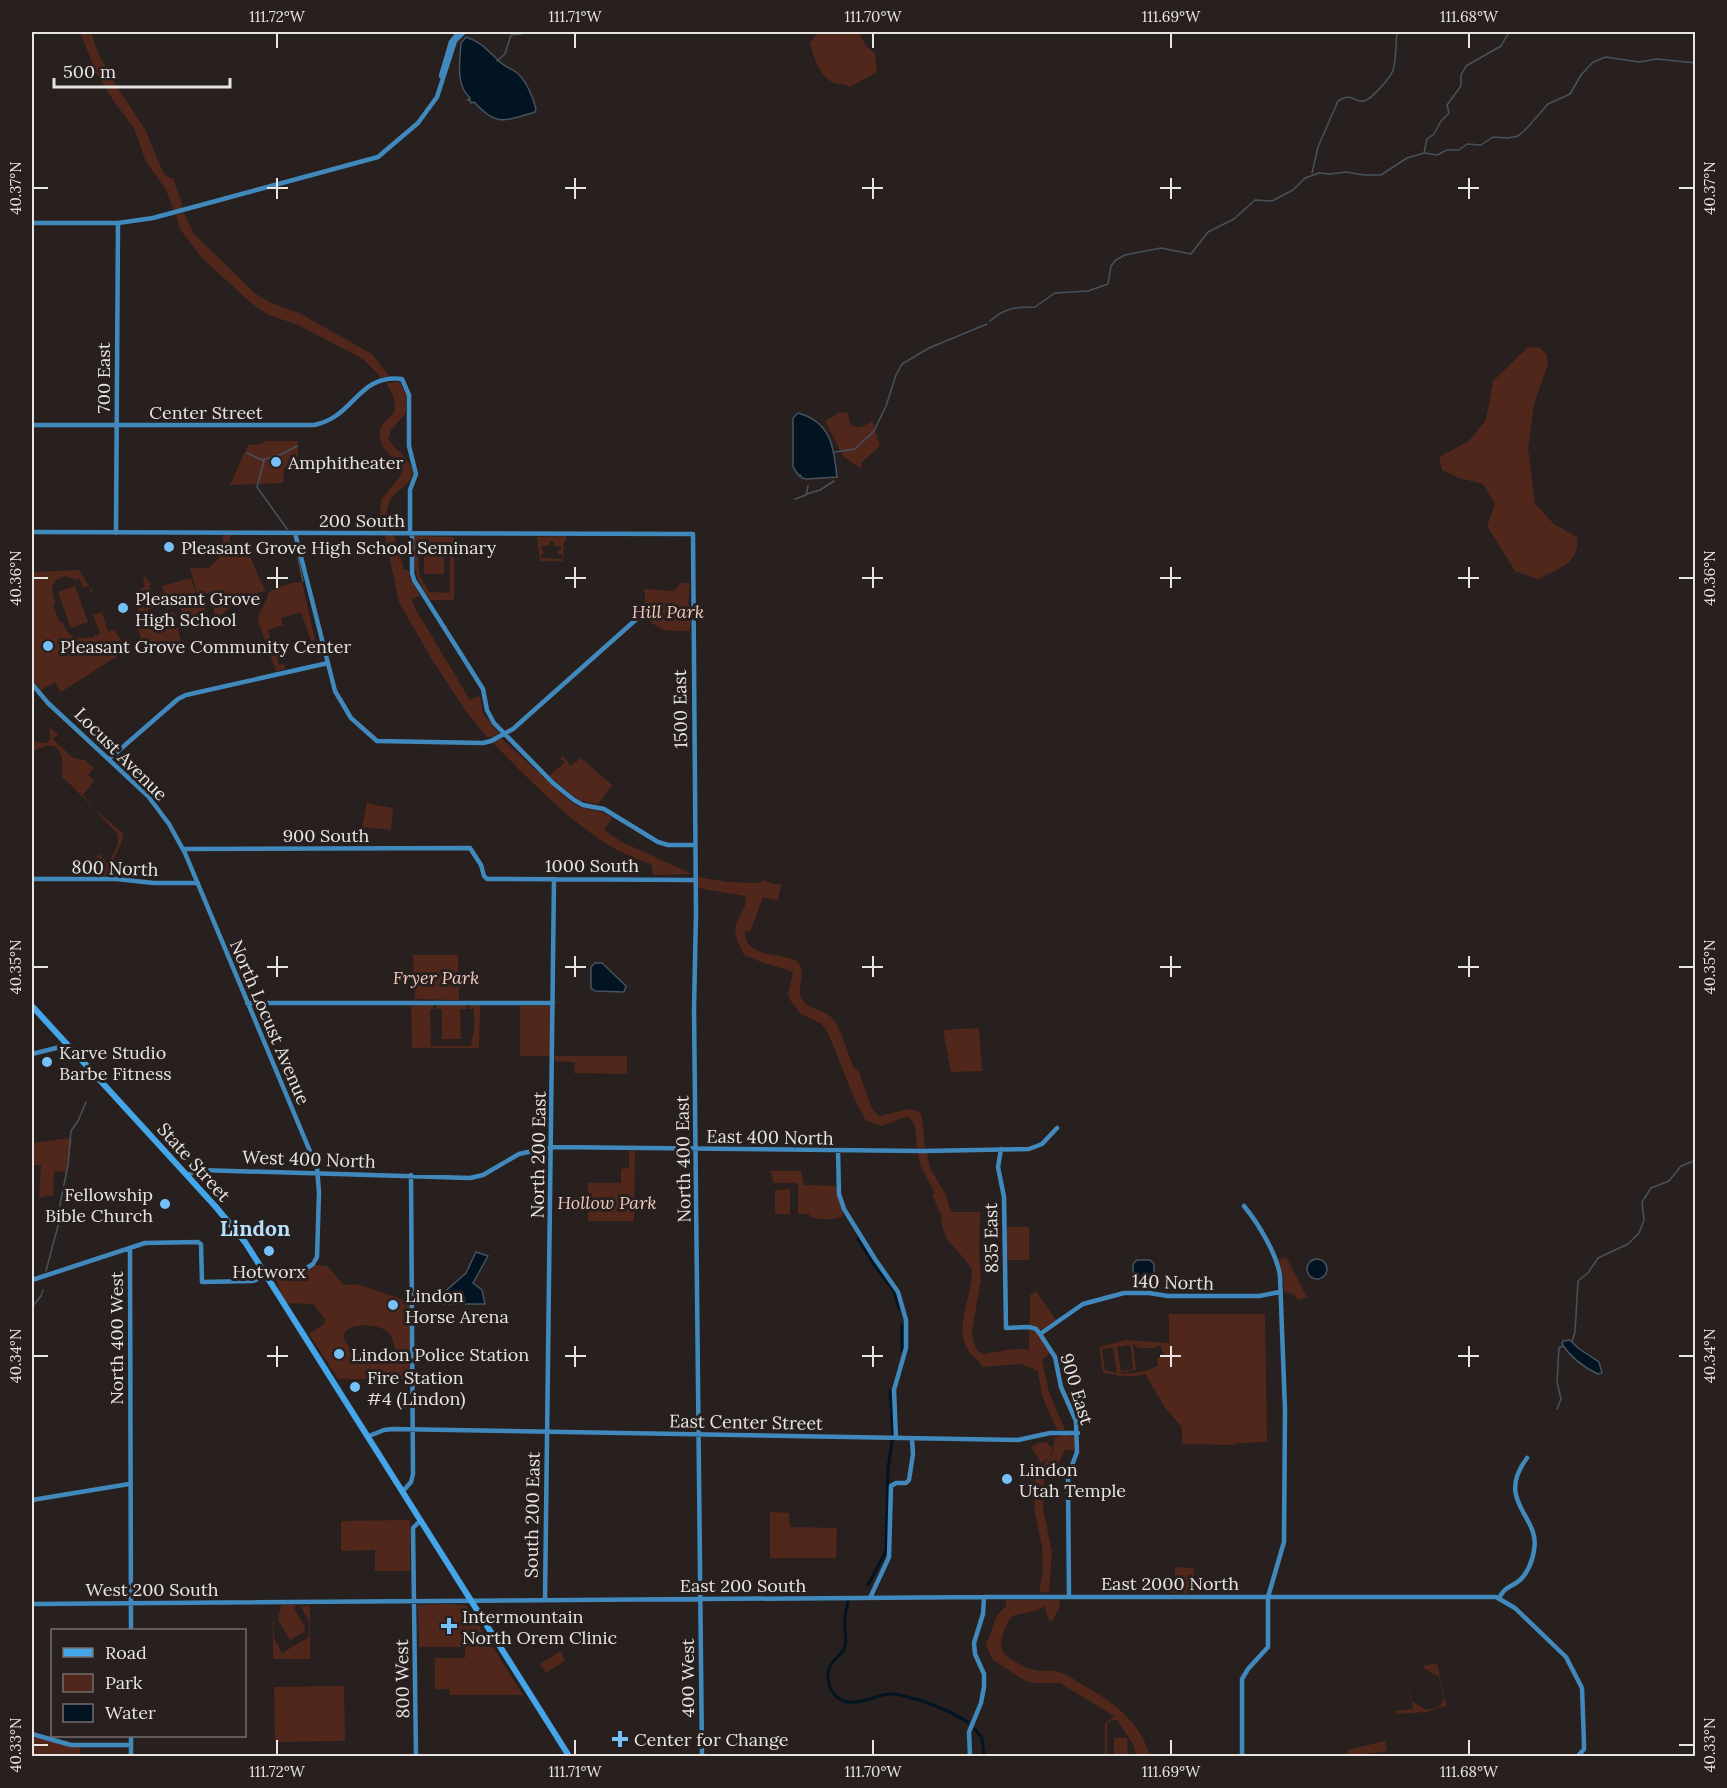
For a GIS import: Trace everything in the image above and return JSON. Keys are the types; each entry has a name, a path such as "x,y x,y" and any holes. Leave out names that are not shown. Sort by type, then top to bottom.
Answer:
{"main road":[{"name":"State Street","path":"32,1006 187,1175 245,1242 369,1437"},
{"path":"369,1437 569,1756"}],"street":[{"path":"434,102 451,42 459,32"},
{"path":"32,223 118,223 183,211 376,158 418,123 434,102 455,41 464,32"},
{"name":"700 East","path":"116,533 118,223"},
{"name":"Center Street","path":"32,425 314,425 330,421 341,414 366,388 380,380 402,379 408,391 409,446 416,474 410,490 411,534"},
{"name":"200 South","path":"32,532 693,534"},
{"path":"295,533 335,691 344,710 377,741 483,743 505,735 640,616"},
{"path":"411,534 414,580 483,689 486,710 490,718 505,735 553,783 577,802 604,809 641,834 661,843 694,845"},
{"name":"1500 East","path":"693,534 695,882"},
{"path":"109,759 181,697 328,663"},
{"name":"Locust Avenue","path":"32,684 154,803 183,849 198,883"},
{"name":"900 South","path":"183,849 470,848 483,867 484,876 489,879"},
{"name":"800 North","path":"32,879 116,879 154,883 198,883"},
{"name":"1000 South","path":"489,879 695,882"},
{"name":"North 200 East","path":"547,1431 554,879"},
{"name":"North 400 East","path":"695,882 700,1599"},
{"name":"North Locust Avenue","path":"198,883 318,1172"},
{"path":"247,1003 553,1003"},
{"path":"32,1054 68,1045"},
{"name":"East 400 North","path":"411,1175 470,1178 483,1175 519,1154 551,1147 838,1151 1001,1149 1036,1147 1058,1128"},
{"name":"835 East","path":"1001,1149 998,1173 1004,1197 1006,1328 1036,1329 1040,1334"},
{"path":"838,1151 839,1194 844,1209 898,1292 906,1320 906,1348 894,1390 896,1438"},
{"name":"West 400 North","path":"187,1175 195,1170 411,1175"},
{"path":"32,1280 153,1242 198,1242 201,1244 202,1282 253,1281 273,1273 302,1270 313,1264 317,1254 318,1172"},
{"path":"403,1491 411,1482 413,1474 411,1175"},
{"path":"1242,1756 1241,1683 1248,1669 1268,1647 1268,1597 1275,1568 1284,1548 1285,1448 1280,1276 1276,1261 1254,1218 1244,1206"},
{"name":"North 400 West","path":"130,1248 130,1629"},
{"name":"140 North","path":"1040,1334 1083,1304 1124,1293 1168,1296 1259,1296 1280,1292"},
{"name":"900 East","path":"1040,1334 1057,1359 1061,1387 1075,1419 1078,1433 1076,1459 1068,1476 1069,1597"},
{"path":"369,1437 384,1430 413,1429"},
{"name":"East Center Street","path":"413,1429 1018,1440 1050,1433 1078,1433"},
{"name":"South 200 East","path":"545,1600 547,1431"},
{"path":"870,1598 889,1557 891,1486 906,1483 909,1480 913,1454 912,1439"},
{"path":"1527,1458 1517,1474 1515,1490 1518,1503 1533,1536 1534,1551 1523,1576 1519,1581 1504,1589 1499,1598 1515,1608 1564,1655 1580,1684 1583,1692 1584,1749 1578,1756"},
{"path":"32,1500 129,1484"},
{"name":"800 West","path":"416,1756 413,1528 421,1520"},
{"path":"970,1756 969,1732 981,1703 984,1687 984,1674 975,1654 974,1643 983,1614 984,1597"},
{"name":"East 200 South","path":"471,1601 984,1597"},
{"name":"East 2000 North","path":"984,1597 1499,1598"},
{"name":"400 West","path":"700,1599 702,1756"},
{"path":"414,1601 471,1601"},
{"name":"West 200 South","path":"32,1604 414,1601"},
{"path":"32,1734 71,1745 131,1745"},
{"path":"131,1737 131,1756"}],"green space":[{"path":"80,32 91,32 97,51 112,79 146,131 161,168 166,176 174,179 182,208 174,210 165,188 146,162 134,128 97,75"},
{"path":"859,32 866,46 875,53 877,72 850,87 827,79 817,64 810,43 817,34"},
{"path":"184,213 194,234 256,294 269,302 299,313 372,354 389,376 379,378 378,374 363,359 298,325 269,315 251,303 202,258 180,229 176,215"},
{"path":"1528,347 1540,348 1547,355 1548,364 1534,404 1528,448 1535,504 1554,524 1577,537 1577,546 1572,559 1538,579 1515,571 1487,526 1495,504 1483,484 1459,478 1442,470 1439,457 1469,441 1486,420 1493,381"},
{"path":"398,382 406,395 406,413 391,430 388,439 408,461 412,474 408,483 391,498 387,513 388,531 379,531 381,500 402,474 401,469 384,448 380,438 380,430 394,411 395,405 386,383"},
{"path":"840,412 848,413 850,424 855,427 864,426 872,421 880,446 861,463 861,469 843,456 825,421"},
{"path":"265,441 298,441 298,458 284,468 283,483 230,485 248,445 262,444"},
{"path":"223,535 230,535 230,551 245,545 265,591 244,596 215,620 212,592 198,597 190,568 209,568 223,554"},
{"path":"385,535 394,535 404,570 408,570 420,596 412,599 413,605 470,700 480,696 483,713 499,734 488,738 467,713 431,658 399,602"},
{"path":"414,536 454,537 454,600 430,600 417,576 414,563","holes":["450,544 450,593 429,592 419,574 418,548 424,548 424,574 444,574 444,547"]},
{"path":"566,536 563,561 540,561 537,537","holes":["549,541 554,542 554,546 561,546 558,554 562,554 562,559 541,558 541,554 544,554 541,546 549,546"]},
{"path":"79,570 93,592 91,593 89,586 83,588 79,577 77,580 65,576 56,580 52,588 55,604 53,606 60,623 62,622 73,636 90,637 91,639 95,634 97,636 100,633 93,615 102,612 108,632 114,629 127,650 61,692 55,682 41,690 32,680 32,572"},
{"path":"145,576 151,584 149,586 155,598 160,600 158,605 141,614 134,602 142,598 138,591 145,586 143,581"},
{"path":"191,578 196,595 166,603 162,586"},
{"path":"302,582 315,640 311,641 301,612 281,618 283,625 268,630 279,665 284,664 285,669 276,671 258,617 268,592 291,583"},
{"name":"Hill Park","path":"681,583 690,583 688,604 691,607 690,631 665,630 643,615 645,594 643,589 674,591"},
{"path":"75,586 88,622 71,628 58,592"},
{"path":"203,599 205,610 203,621 186,629 180,605"},
{"path":"172,612 175,614 181,643 178,649 161,652 149,648 141,637 137,621"},
{"path":"38,719 58,734 53,739 73,758 85,760 94,768 88,775 94,781 83,795 94,809 124,834 109,875 96,876 95,858 99,854 108,863 117,845 117,833 62,777 61,754 58,750 49,746 32,752 32,738 36,742 47,743 50,739 50,729"},
{"path":"501,738 573,804 612,818 604,830 622,842 692,874 653,875 652,865 620,852 594,835 548,797 492,742"},
{"path":"563,756 571,766 581,758 612,785 598,804 579,800 549,776 565,762 560,758"},
{"path":"367,801 370,804 393,808 391,830 362,827"},
{"path":"697,877 728,882 759,883 764,880 773,884 781,884 778,900 763,897 750,932 745,931 746,940 756,950 797,961 802,970 800,992 803,1001 810,1007 827,1014 835,1022 854,1068 859,1072 872,1109 879,1116 909,1109 920,1112 925,1148 917,1149 915,1126 910,1118 906,1117 881,1126 866,1121 854,1098 829,1035 822,1024 801,1014 790,1000 788,994 793,973 744,955 735,929 744,907 745,896 698,888"},
{"name":"Fryer Park","path":"413,955 458,955 459,1000 415,999"},
{"path":"433,1004 433,1009 430,1010 431,1046 471,1046 474,1036 474,1009 469,1009 469,1005 480,1005 479,1048 412,1048 411,1006"},
{"path":"436,1004 466,1005 466,1009 460,1009 461,1039 442,1039 442,1009 436,1009"},
{"path":"520,1006 551,1006 551,1056 520,1056"},
{"path":"979,1028 982,1071 951,1072 943,1030"},
{"path":"555,1056 627,1056 627,1074 574,1073 575,1062 555,1061"},
{"path":"70,1138 72,1140 66,1172 54,1171 53,1195 39,1198 41,1165 32,1165 32,1143"},
{"name":"Hollow Park","path":"629,1151 635,1151 634,1221 588,1221 588,1183 621,1183 621,1169 629,1168"},
{"path":"918,1153 927,1153 930,1168 946,1195 951,1212 980,1212 981,1280 972,1330 976,1347 984,1354 1012,1349 1029,1350 1029,1330 1039,1336 1050,1353 1042,1360 1049,1392 1065,1430 1057,1430 1042,1396 1038,1371 1022,1364 982,1367 965,1345 963,1327 972,1270 947,1239 941,1212 932,1194 935,1193 920,1165"},
{"path":"770,1171 801,1171 804,1185 837,1186 843,1216 826,1219 810,1217 809,1214 798,1214 798,1185 796,1183 774,1183"},
{"path":"790,1189 790,1214 775,1214 775,1190"},
{"path":"1007,1227 1029,1227 1029,1260 1007,1260"},
{"path":"1286,1257 1307,1297 1298,1300 1294,1295 1284,1291 1283,1276 1278,1260"},
{"path":"313,1265 327,1266 344,1285 357,1284 413,1303 413,1379 338,1379 309,1334 324,1324 325,1319 313,1304 284,1303 275,1276 303,1272","holes":["373,1326 386,1330 390,1334 397,1359 376,1355 374,1360 369,1359 357,1353 346,1343 345,1332 350,1328"]},
{"path":"1036,1291 1056,1320 1041,1330 1030,1325 1030,1295"},
{"path":"1169,1314 1265,1314 1267,1442 1235,1443 1235,1445 1182,1444 1182,1427 1166,1409 1145,1374 1129,1376 1103,1373 1099,1347 1125,1340 1169,1343","holes":["1129,1345 1133,1369 1121,1371 1117,1347","1133,1345 1138,1348 1155,1348 1160,1345 1164,1355 1157,1358 1158,1366 1138,1372 1118,1373 1136,1370","1113,1348 1117,1373 1105,1370 1102,1349"]},
{"path":"1065,1435 1075,1437 1074,1451 1065,1449 1059,1462 1044,1482 1043,1508 1052,1552 1049,1592 1039,1593 1043,1569 1042,1546 1034,1508 1035,1480 1039,1470 1052,1454 1055,1437"},
{"path":"1047,1442 1052,1447 1051,1452 1048,1459 1041,1463 1031,1447"},
{"path":"770,1512 789,1513 790,1527 837,1528 836,1558 770,1558"},
{"path":"410,1520 410,1571 375,1571 375,1550 341,1551 341,1521"},
{"path":"1175,1567 1194,1568 1196,1593 1166,1593 1166,1591 1175,1591"},
{"path":"1006,1600 1059,1600 1060,1607 1052,1621 1049,1620 1044,1606 1012,1616 1003,1633 1002,1651 1030,1669 1056,1671 1066,1675 1114,1705 1132,1722 1150,1756 1136,1756 1133,1744 1117,1720 1112,1720 1107,1724 1107,1756 1105,1756 1105,1724 1114,1716 1060,1683 1031,1683 993,1660 986,1645 997,1615 1006,1606"},
{"path":"273,1605 274,1638 282,1653 309,1637 309,1621 300,1606 310,1606 310,1659 273,1659"},
{"path":"281,1605 296,1605 294,1609 305,1627 304,1632 290,1640 278,1620"},
{"path":"418,1605 467,1606 523,1695 450,1695 449,1689 435,1689 435,1658 465,1658 465,1647 419,1647"},
{"path":"561,1651 565,1661 546,1673 540,1664"},
{"path":"1437,1663 1446,1706 1426,1712 1397,1714 1396,1711 1413,1709 1405,1671 1412,1701 1426,1710 1439,1707 1444,1699 1439,1677 1425,1670 1424,1666"},
{"path":"344,1686 345,1741 275,1742 274,1687"},
{"path":"32,1737 80,1747 80,1756 32,1756"},
{"path":"1114,1738 1127,1738 1128,1756 1114,1756"},
{"path":"1385,1741 1387,1751 1349,1756 1347,1750"}],"water":[{"path":"466,37 481,44 502,64 520,75 531,94 535,112 516,118 495,119 474,102 471,103 468,100 470,98 460,79 461,43"},
{"path":"798,413 818,423 829,437 837,477 802,478 793,467 793,418"},
{"path":"595,963 602,963 626,986 624,992 595,991 591,988 591,967"},
{"path":"476,1252 488,1256 473,1283 482,1290 485,1304 441,1304 440,1296 466,1273"},
{"path":"1317,1259 1324,1262 1327,1269 1324,1276 1317,1279 1310,1276 1307,1269 1310,1262"},
{"path":"1137,1260 1150,1260 1154,1264 1154,1282 1137,1283 1133,1279 1133,1264"},
{"path":"1570,1340 1599,1362 1602,1373 1598,1374 1587,1368 1569,1354 1562,1344 1563,1341"}],"waterway":[{"path":"497,61 505,54 511,35 523,32"},
{"path":"1312,173 1318,147 1338,101 1347,97 1364,101 1372,96 1392,73 1397,32"},
{"path":"1424,153 1427,139 1434,134 1441,121 1449,113 1447,105 1461,86 1461,75 1466,66 1501,46 1509,32"},
{"path":"990,321 1012,309 1035,307 1055,293 1088,291 1108,284 1111,266 1125,255 1161,248 1191,254 1208,232 1234,219 1255,200 1272,201 1293,190 1305,178 1319,173 1346,172 1381,175 1407,158 1424,153 1437,155 1447,150 1459,150 1467,144 1481,145 1493,137 1518,136 1548,104 1570,94 1581,75 1593,62 1606,57 1639,62 1657,59 1696,63"},
{"path":"835,452 855,449 874,431 902,364 929,348 987,324"},
{"path":"262,460 282,454 297,446"},
{"path":"247,453 264,461 257,487 287,529"},
{"path":"807,494 820,490 834,481"},
{"path":"795,499 806,495 808,486"},
{"path":"298,558 303,581"},
{"path":"46,1271 59,1222 71,1131 86,1102"},
{"path":"1572,1342 1575,1332 1578,1281 1588,1273 1598,1258 1628,1244 1639,1233 1644,1220 1642,1202 1651,1188 1669,1181 1681,1166 1696,1160"},
{"path":"858,1239 894,1291 899,1308"},
{"path":"32,1307 43,1290"},
{"path":"902,1325 902,1351"},
{"path":"1557,1409 1561,1399 1557,1382 1559,1348 1563,1346"},
{"path":"890,1391 893,1434"},
{"path":"868,1585 886,1551 888,1468 892,1441"},
{"path":"848,1601 845,1617 845,1647 832,1662 829,1670 829,1685 835,1695 849,1702 888,1694 900,1695 936,1706 968,1722"},
{"path":"975,1729 982,1738 984,1756"}],"place":[{"name":"Amphitheater","path":"276,462"},
{"name":"Pleasant Grove High School Seminary","path":"169,547"},
{"name":"Pleasant Grove High School","path":"123,608"},
{"name":"Pleasant Grove Community Center","path":"48,646"},
{"name":"Karve Studio Barbe Fitness","path":"47,1062"},
{"name":"Fellowship Bible Church","path":"165,1204"},
{"name":"Hotworx","path":"269,1251"},
{"name":"Lindon Horse Arena","path":"393,1305"},
{"name":"Lindon Police Station","path":"339,1354"},
{"name":"Fire Station #4 (Lindon)","path":"355,1387"},
{"name":"Lindon Utah Temple","path":"1007,1479"},
{"name":"Intermountain North Orem Clinic","path":"449,1626"},
{"name":"Center for Change","path":"620,1739"}],"district":[{"name":"Lindon","path":"255,1228"}]}
